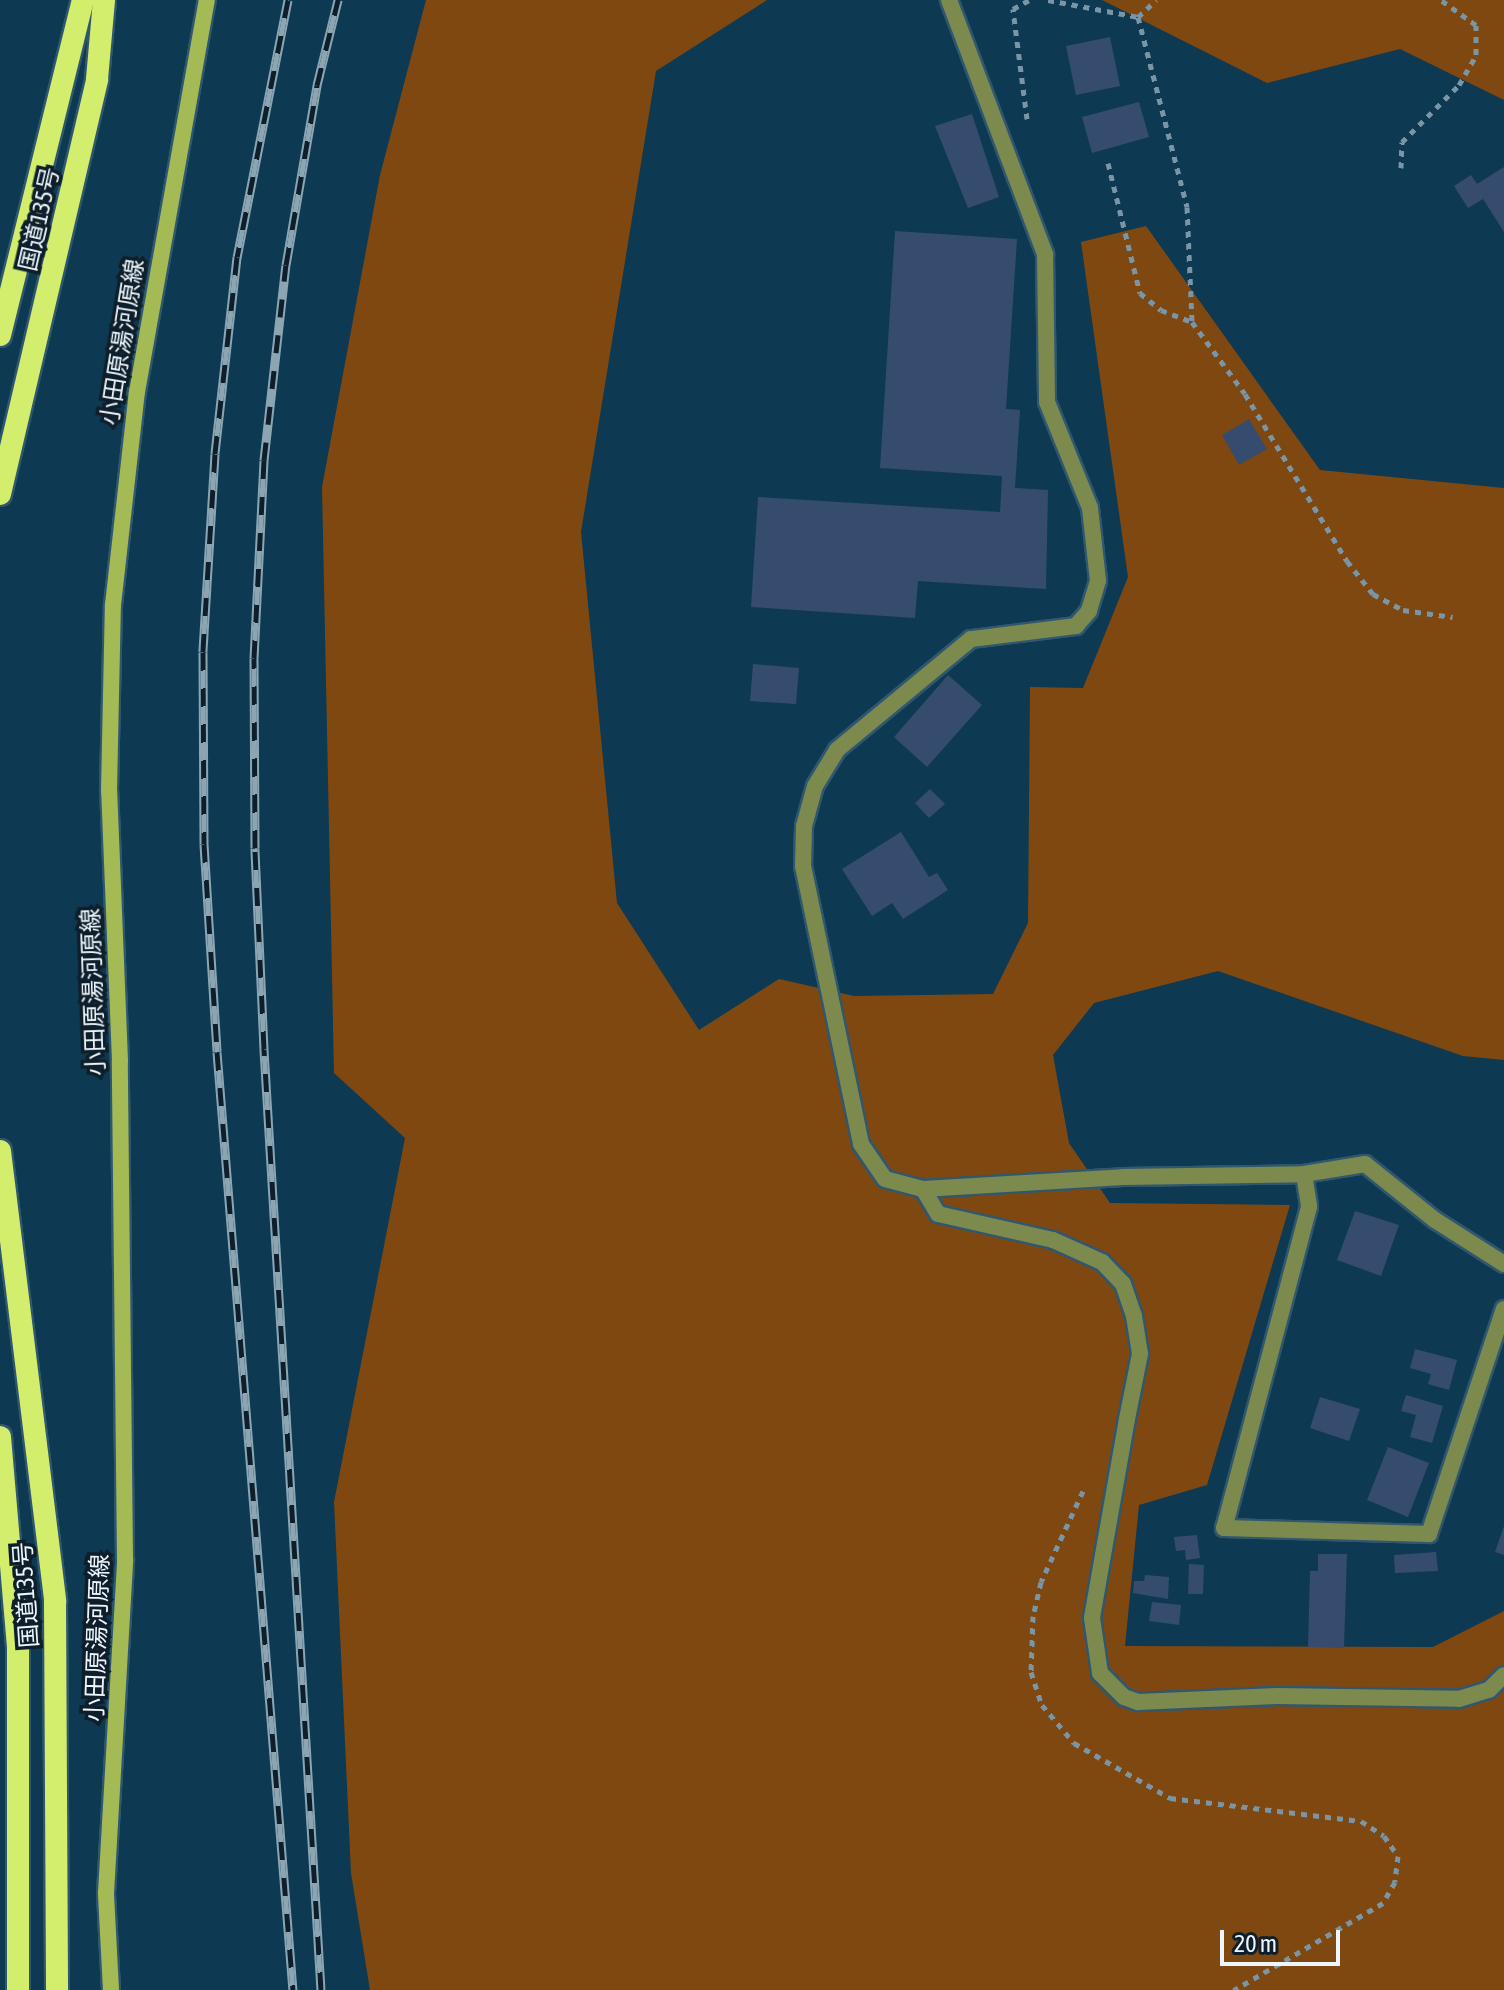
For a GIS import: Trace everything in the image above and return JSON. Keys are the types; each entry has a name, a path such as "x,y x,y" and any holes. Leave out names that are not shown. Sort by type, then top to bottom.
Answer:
{"highway":[{"name":"国道135号","path":"0,335 83,0"},
{"name":"国道135号","path":"0,494 97,79 104,0"},
{"name":"国道135号","path":"0,1151 55,1602 57,1990"},
{"name":"国道135号","path":"0,1437 20,1689 18,1990"}],"main road":[{"name":"小田原湯河原線","path":"111,1990 106,1893 125,1560 121,1108 109,791 113,605 137,392 207,0"}],"street":[{"path":"949,0 1045,254 1047,402 1090,508 1098,581 1089,611 1076,626 971,639 837,750 815,786 804,826 803,866 853,1119 861,1144 885,1179 923,1189 1123,1177 1304,1174 1365,1164 1435,1220 1504,1264"},
{"path":"1304,1174 1309,1207 1224,1528 1429,1534 1504,1309"},
{"path":"923,1189 938,1214 1053,1240 1102,1262 1123,1284 1140,1354 1092,1618 1100,1673 1117,1692 1138,1702 1277,1696 1459,1699 1489,1690 1504,1675"}],"path":[{"path":"1028,128 1013,9 1029,0"},
{"path":"1048,0 1138,17"},
{"path":"1138,17 1156,0"},
{"path":"1401,168 1402,142 1459,85 1476,55 1476,25 1441,0"},
{"path":"1138,17 1187,207 1192,322"},
{"path":"1108,163 1140,293 1161,310 1192,322 1245,394 1347,561 1373,594 1403,610 1453,617"},
{"path":"1087,1482 1041,1582 1033,1616 1031,1672 1042,1705 1074,1743 1170,1798 1361,1821 1384,1836 1398,1856 1395,1882 1383,1903 1234,1990"}],"shaded area":[{"path":"426,0 767,0 656,71 581,532 617,903 699,1030 779,979 854,996 993,994 1028,923 1030,687 1083,688 1128,577 1081,242 1146,226 1320,470 1504,488 1504,1060 1463,1056 1218,971 1094,1003 1053,1055 1069,1143 1110,1203 1290,1205 1207,1485 1139,1505 1125,1646 1433,1647 1504,1611 1504,1990 370,1990 351,1873 334,1502 405,1138 334,1073 322,487 380,175"},
{"path":"1102,0 1504,0 1504,100 1400,49 1267,83"}],"building":[{"path":"1110,37 1120,86 1076,95 1066,46"},
{"path":"1139,102 1149,137 1092,153 1082,117"},
{"path":"972,114 999,197 968,208 935,126"},
{"path":"1504,167 1504,232 1483,199 1468,208 1454,186 1471,175 1477,184"},
{"path":"895,231 1017,239 1006,409 1020,410 1015,488 1048,490 1046,589 918,581 915,618 751,607 758,497 1000,512 1002,476 880,468"},
{"path":"1249,419 1267,449 1239,465 1222,435"},
{"path":"753,664 799,668 796,704 750,701"},
{"path":"948,675 982,705 927,767 894,737"},
{"path":"930,789 945,804 929,818 915,803"},
{"path":"901,832 929,877 937,873 948,890 903,919 892,903 872,916 842,869"},
{"path":"1355,1211 1399,1225 1381,1276 1337,1260"},
{"path":"1415,1349 1457,1360 1449,1390 1428,1384 1431,1374 1410,1368"},
{"path":"1406,1395 1443,1406 1432,1443 1410,1437 1416,1415 1401,1411"},
{"path":"1320,1397 1360,1409 1349,1441 1310,1428"},
{"path":"1388,1447 1429,1463 1408,1517 1367,1500"},
{"path":"1504,1526 1504,1555 1495,1552"},
{"path":"1197,1535 1200,1558 1186,1560 1185,1550 1176,1551 1174,1537"},
{"path":"1436,1552 1438,1571 1395,1573 1394,1555"},
{"path":"1318,1554 1347,1554 1344,1648 1308,1647 1310,1571 1318,1571"},
{"path":"1189,1564 1204,1565 1203,1594 1188,1594"},
{"path":"1145,1575 1169,1577 1168,1599 1133,1593 1134,1581 1144,1581"},
{"path":"1152,1602 1181,1605 1179,1625 1149,1621"}],"railway":[{"path":"288,0 237,257 215,454 203,652 204,844 217,1052 293,1990"},
{"path":"321,1990 264,1049 255,848 254,658 264,460 286,265 317,85 338,0"}]}
